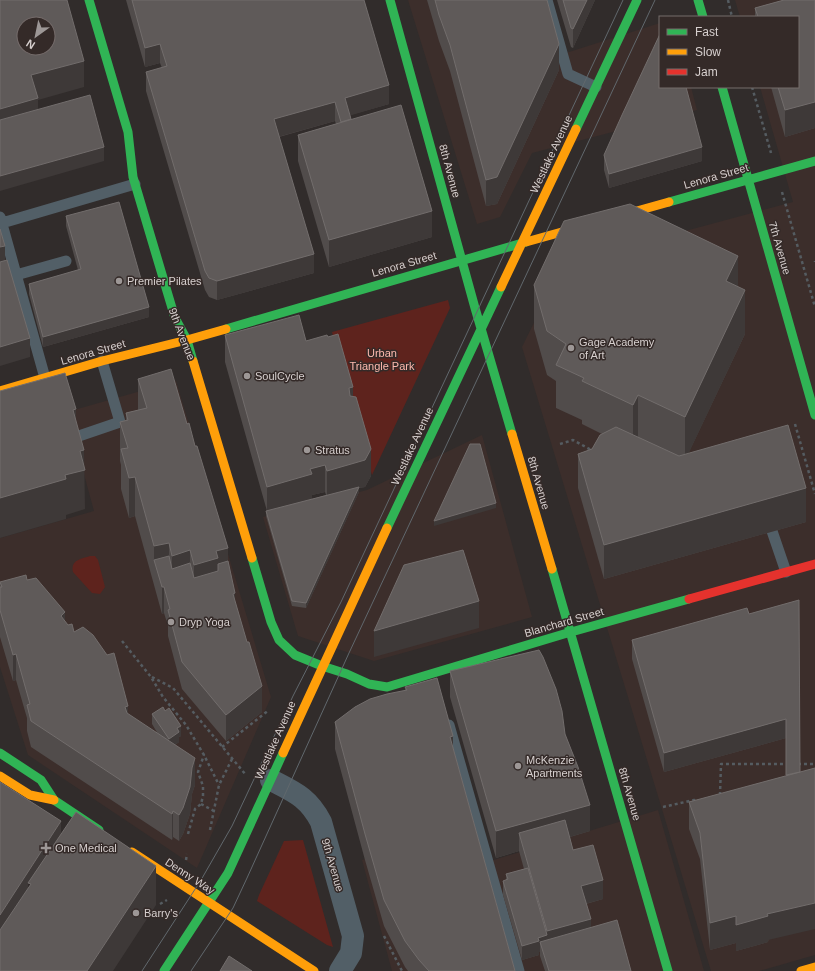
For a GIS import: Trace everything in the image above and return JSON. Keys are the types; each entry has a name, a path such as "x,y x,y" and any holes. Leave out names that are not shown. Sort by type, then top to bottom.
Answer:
{"main road":[{"name":"9th Avenue","path":"89,0 128,132 132,177 175,318 187,340 269,615 279,640 294,655 322,666"},
{"name":"8th Avenue","path":"390,0 481,328 668,971"},
{"name":"Westlake Avenue","path":"164,971 228,873 322,666 637,0"},
{"path":"698,0 703,16"},
{"name":"7th Avenue","path":"722,88 815,415"},
{"name":"Lenora Street","path":"0,391 102,361 187,340 815,160"},
{"name":"Blanchard Street","path":"322,666 347,674 369,684 387,687 570,632 815,564"},
{"path":"0,753 41,780 54,800"},
{"path":"0,776 30,795 54,800 104,833"},
{"name":"Denny Way","path":"123,846 314,971"},
{"path":"801,971 815,967"}],"street":[{"name":"9th Avenue","path":"271,780 307,801 315,810 321,822 353,936 352,953 340,971"}],"lane":[{"path":"547,0 568,74 596,87"},
{"path":"45,378 1,220 135,184"},
{"path":"16,275 66,261"},
{"path":"73,438 120,422 102,361"},
{"path":"772,531 786,572"},
{"path":"435,673 438,686"},
{"path":"446,714 519,971"},
{"path":"79,833 87,822"}],"path":[{"path":"728,0 732,16"},
{"path":"752,88 772,156"},
{"path":"783,195 815,307"},
{"path":"560,444 573,440 596,452 598,449"},
{"path":"122,642 151,677 163,697 186,724 219,785"},
{"path":"151,677 173,688 246,775"},
{"path":"222,747 269,710"},
{"path":"188,834 195,809 201,804 203,796 203,786 198,772 204,755"},
{"path":"210,830 219,785 232,759"},
{"path":"715,797 720,795 721,764 815,764"},
{"path":"663,807 694,800 700,802"},
{"path":"201,804 214,811"},
{"path":"186,860 187,854"},
{"path":"160,904 167,900"},
{"path":"384,936 402,971"}],"shaded area":[{"path":"408,0 551,0 566,53 659,23 659,88 691,88 697,110 532,153 500,217 477,224"},
{"path":"735,0 815,0 815,955 759,971 711,971 522,347 563,264 793,202 760,88 799,88 799,16 740,16"},
{"path":"176,381 271,697 197,868 28,755 0,667 0,538 94,511 67,412"},
{"path":"482,435 532,617 374,661 298,636 263,517 367,490"},
{"path":"658,810 704,971 392,971 362,860 474,827 484,863"}],"green space":[{"name":"Urban Triangle Park","path":"448,300 450,308 372,475 332,332"},
{"path":"90,556 95,556 98,560 105,587 100,594 92,593 73,572 72,568 75,562"},
{"path":"303,840 333,947 327,945 257,901 284,841"}],"building":[{"path":"0,0 67,0 84,61 31,75 38,98 0,109"},
{"path":"132,0 364,0 389,85 345,98 351,119 341,122 335,102 274,119 314,254 217,281 209,278 205,271 146,72 167,66 160,44 145,48"},
{"path":"435,0 547,0 559,44 497,177 486,180 450,45"},
{"path":"563,0 587,0 573,29 571,28"},
{"path":"784,0 815,0 815,102 785,110 778,88 799,88 799,16 758,16 755,8"},
{"path":"659,36 659,88 686,88 702,147 609,174 604,155"},
{"path":"90,95 104,147 0,176 0,120"},
{"path":"401,105 432,211 329,240 298,135"},
{"path":"119,202 149,307 43,337 29,284 81,269 66,216"},
{"path":"630,204 738,256 726,281 745,290 685,417 638,395 633,405 582,381 584,378 556,365 566,344 547,331 534,285 564,221"},
{"path":"0,229 5,246 0,247"},
{"path":"7,260 30,338 0,347 0,262"},
{"name":"Stratus","path":"299,315 306,341 327,335 328,337 338,334 353,387 349,388 350,396 356,397 371,449 365,460 327,471 325,465 310,469 312,474 267,487 225,335"},
{"path":"171,369 187,424 189,423 195,446 197,446 228,548 216,551 218,558 194,565 190,550 172,556 169,543 154,546 135,477 129,478 121,449 128,448 120,422 128,420 126,413 147,408 138,379"},
{"path":"65,373 76,409 73,410 84,450 80,451 85,470 65,475 66,479 0,498 0,391"},
{"path":"788,425 806,488 604,545 578,454 592,449 600,435 616,427 679,456"},
{"path":"470,444 480,444 496,503 434,521"},
{"path":"359,487 306,603 292,601 266,511"},
{"path":"463,550 479,601 374,631 404,565"},
{"path":"169,556 172,569 190,563 194,578 218,571 218,564 228,561 235,593 233,594 262,686 226,715 182,662 168,610 170,609 164,587 162,587 154,560"},
{"path":"26,575 27,580 36,578 65,612 61,616 68,625 72,624 74,632 83,627 93,635 107,655 114,653 128,706 125,707 127,713 195,758 192,768 190,787 179,815 173,811 172,814 31,721 27,705 30,704 16,654 13,655 0,610 0,587 2,587 0,582"},
{"path":"799,600 800,772 786,775 786,719 664,753 632,640 747,608 749,614"},
{"name":"McKenzie Apartments","path":"539,650 556,689 562,711 565,734 578,767 590,805 496,831 450,671"},
{"path":"437,678 453,736 450,737 515,971 429,971 405,941 384,900 335,722 355,707 370,699 407,690 405,687"},
{"path":"163,707 165,711 169,708 181,726 177,728 179,732 169,739 152,714"},
{"path":"815,768 815,903 767,914 768,916 736,925 736,916 710,923 700,833 689,802"},
{"path":"0,782 61,821 0,915"},
{"path":"76,812 156,866 87,971 0,971 0,930 31,884 28,883"},
{"path":"565,820 573,850 593,845 603,880 581,886 591,919 547,931 519,833"},
{"path":"528,868 547,935 538,938 539,941 522,946 503,881 508,879 506,874"},
{"path":"617,920 631,971 549,971 540,942"},
{"path":"229,956 252,971 220,971"}],"tram line":[{"path":"142,971 201,880 232,826 293,696 341,602 623,0"},
{"path":"191,971 233,908 349,653 655,0"}],"traffic: fast":[{"path":"89,0 128,132 133,177 175,318 187,340 193,361"},
{"path":"390,0 475,308 512,434"},
{"path":"576,129 637,0"},
{"path":"698,0 703,16"},
{"path":"722,88 815,415"},
{"path":"669,202 815,161"},
{"path":"226,329 526,242"},
{"path":"387,528 501,287"},
{"path":"252,558 271,622 279,640 295,655 347,674 369,684 387,687 564,634 689,599"},
{"path":"552,569 668,971"},
{"path":"0,753 41,780 54,800 99,830"},
{"path":"164,971 228,873 283,753"}],"traffic: slow":[{"path":"501,287 576,129"},
{"path":"526,242 669,202"},
{"path":"0,391 102,361 226,329"},
{"path":"193,361 252,558"},
{"path":"512,434 552,569"},
{"path":"283,753 387,528"},
{"path":"0,776 30,795 54,800"},
{"path":"132,852 314,971"},
{"path":"801,971 815,967"}],"traffic: jam":[{"path":"689,599 815,564"}],"place":[{"name":"Premier Pilates","path":"119,281"},
{"name":"Gage Academy of Art","path":"571,348"},
{"name":"SoulCycle","path":"247,376"},
{"name":"Stratus","path":"307,450"},
{"name":"Dryp Yoga","path":"171,622"},
{"name":"McKenzie Apartments","path":"518,766"},
{"name":"One Medical","path":"46,848"},
{"name":"Barry's","path":"136,913"}]}
